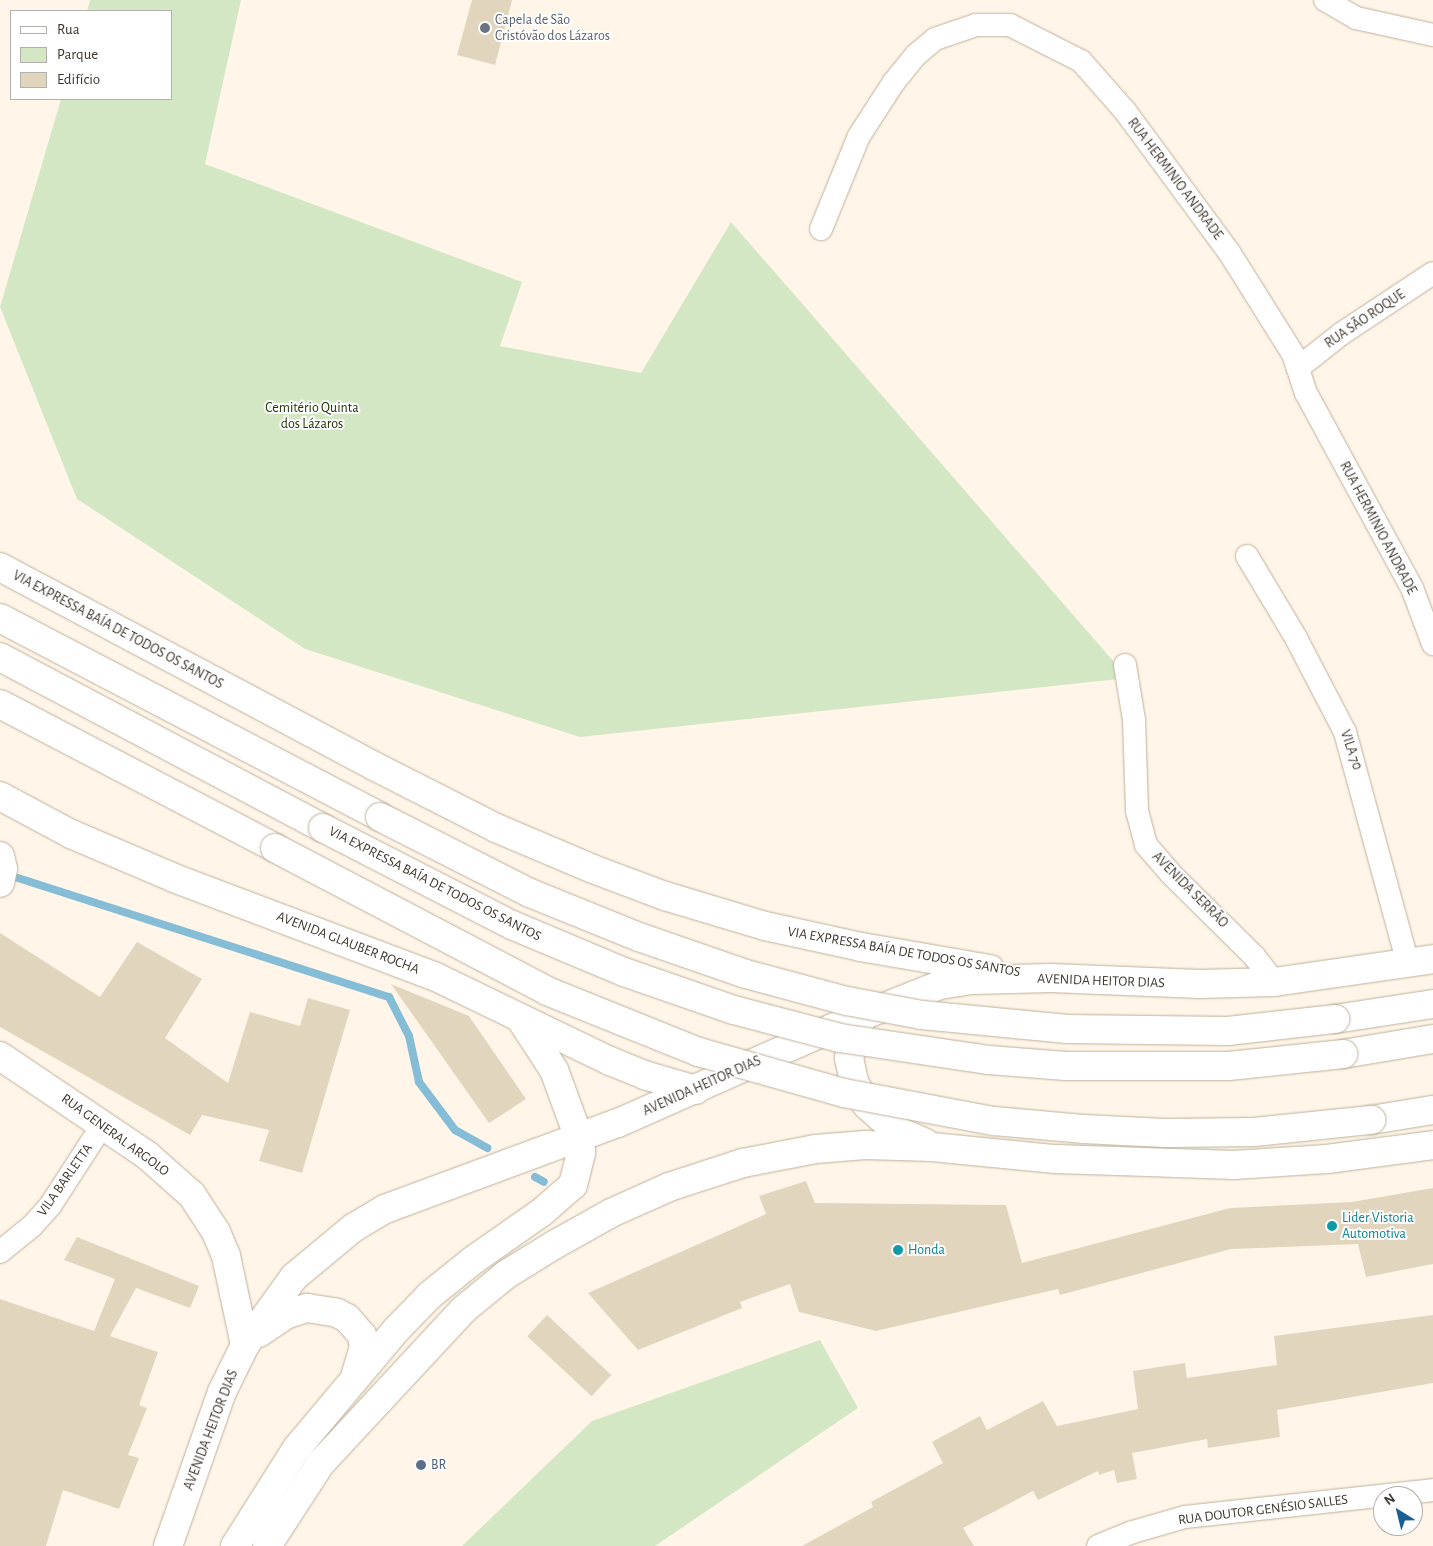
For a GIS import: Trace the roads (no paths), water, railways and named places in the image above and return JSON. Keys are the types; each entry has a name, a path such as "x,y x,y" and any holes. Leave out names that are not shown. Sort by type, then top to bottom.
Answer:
{"main road":[{"name":"VIA EXPRESSA BAÍA DE TODOS OS SANTOS","path":"4,569 392,775 496,828 593,869 665,896 764,926 861,948 1051,978"},
{"path":"0,618 380,817 530,893 639,938 746,974 847,1001 982,1022 1104,1030 1228,1031 1336,1019 1433,1004"},
{"name":"VIA EXPRESSA BAÍA DE TODOS OS SANTOS","path":"0,657 323,828 512,925 624,972 734,1010 840,1038 989,1060 1066,1066 1229,1066 1343,1054 1433,1039"},
{"path":"0,704 547,991 699,1052 844,1093 994,1121 1084,1130 1254,1132 1371,1120 1433,1110"},
{"name":"AVENIDA GLAUBER ROCHA","path":"0,796 71,834 174,878 400,962 644,1075 696,1090"},
{"path":"0,856 4,869 0,883"},
{"name":"AVENIDA HEITOR DIAS","path":"168,1546 222,1392 245,1345 294,1277 353,1228 385,1209 579,1138 696,1090 862,1015 940,985 972,980 1051,978 1200,984 1274,982 1421,962"},
{"path":"862,1015 849,1058 854,1082 867,1105 894,1129 932,1147"},
{"path":"235,1546 297,1448 356,1375 430,1295 472,1261 542,1212 573,1185 581,1152 579,1138 554,1070 520,1018"},
{"name":"RUA GENERAL ARGOLO","path":"0,1056 104,1124 169,1174 203,1212 226,1256 245,1345"},
{"path":"267,1546 321,1462 419,1353 463,1310 507,1274 554,1245 611,1213 669,1187 743,1163 816,1149 865,1145 932,1147 1055,1159 1234,1164 1327,1159 1433,1145"},
{"path":"245,1345 286,1314 307,1308 337,1313 347,1318 362,1335 364,1347 356,1375"}],"street":[{"path":"1325,0 1343,13 1370,23 1433,35"},
{"name":"RUA HERMINIO ANDRADE","path":"822,229 859,136 894,82 916,55 936,39 955,30 976,25 1010,25 1072,56 1104,85 1229,252 1298,368 1306,393 1412,588 1433,644"},
{"name":"RUA SÃO ROQUE","path":"1298,368 1342,334 1433,273"},
{"name":"VILA 70","path":"1247,556 1301,646 1345,732 1421,962"},
{"name":"AVENIDA SERRÃO","path":"1125,665 1134,720 1137,811 1146,845 1171,874 1254,956 1274,982"},
{"name":"VILA BARLETTA","path":"0,1252 32,1226 50,1206 104,1124"},
{"name":"RUA DOUTOR GENÉSIO SALLES","path":"1098,1546 1133,1532 1185,1517 1433,1490"}],"waterway":[{"path":"18,878 389,997 409,1036 419,1082 455,1130 487,1148"},
{"path":"535,1177 544,1182"}],"place":[{"name":"Capela de São Cristóvão dos Lázaros","path":"485,28"},
{"name":"Lider Vistoria Automotiva","path":"1332,1226"},
{"name":"Honda","path":"898,1250"},
{"name":"BR","path":"421,1465"}],"park label":[{"name":"Cemitério Quinta dos Lázaros","path":"312,416"}]}
